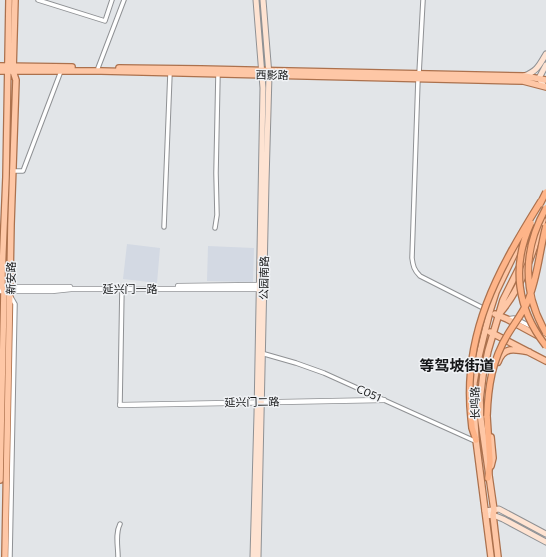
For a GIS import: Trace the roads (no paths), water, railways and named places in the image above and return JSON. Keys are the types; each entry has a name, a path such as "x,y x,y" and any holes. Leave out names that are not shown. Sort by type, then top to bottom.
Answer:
{"highway":[{"path":"546,191 522,248 519,275 520,291 529,318 535,331 546,346"},
{"path":"476,441 470,418 470,370 473,350 482,314 496,280 523,230 541,201"},
{"path":"546,208 533,237 528,263 529,286 533,305 546,334"},
{"path":"488,478 490,462 487,416 488,396 493,367 507,334 527,304 534,284 546,226"}],"main road":[{"name":"新安路","path":"5,291 16,80 10,69 9,0"},
{"name":"新安路","path":"5,557 6,407 5,291 2,202 15,0"},
{"name":"公园南路","path":"256,0 266,73 260,287 258,557"},
{"name":"公园南路","path":"260,353 266,73 263,0"},
{"path":"524,76 534,73 540,66 546,54"},
{"path":"545,87 539,78 546,65"},
{"name":"西影路","path":"0,66 10,69 61,71 218,74 266,73"},
{"name":"西影路","path":"0,71 10,69 98,68 419,76 524,76 546,80"},
{"name":"西影路","path":"419,76 523,81 545,87"},
{"name":"长鸣路","path":"491,557 476,441 473,394 478,360 496,292 546,191"},
{"path":"498,315 508,303 530,262 546,214"},
{"path":"490,312 508,319 546,340"},
{"name":"长鸣路","path":"498,315 483,374 480,400 482,428 498,557"},
{"path":"486,331 493,333 546,362"},
{"path":"488,478 493,458 489,410 490,394 495,368 500,356 505,351 520,350 529,352"},
{"name":"公园南路","path":"253,557 260,402"},
{"name":"新安路","path":"0,480 6,407"},
{"path":"486,513 499,509 546,534"},
{"path":"493,512 546,542"}],"street":[{"path":"38,0 105,21 112,0"},
{"path":"98,68 124,0"},
{"path":"423,0 412,258 413,266 415,271 420,276 490,312"},
{"path":"12,171 23,171 61,71"},
{"path":"164,226 170,73"},
{"path":"215,228 217,215 216,173 218,74"},
{"name":"延兴门一路","path":"5,291 260,287"},
{"path":"120,405 122,288"},
{"path":"0,302 5,291 15,304 6,407 10,557"},
{"path":"508,319 514,318 546,334"},
{"name":"C051","path":"260,353 324,373 476,441"},
{"name":"延兴门二路","path":"120,405 384,400"},
{"path":"118,557 118,540 116,532 120,524"}],"district":[{"name":"等驾坡街道","path":"457,366"}]}
